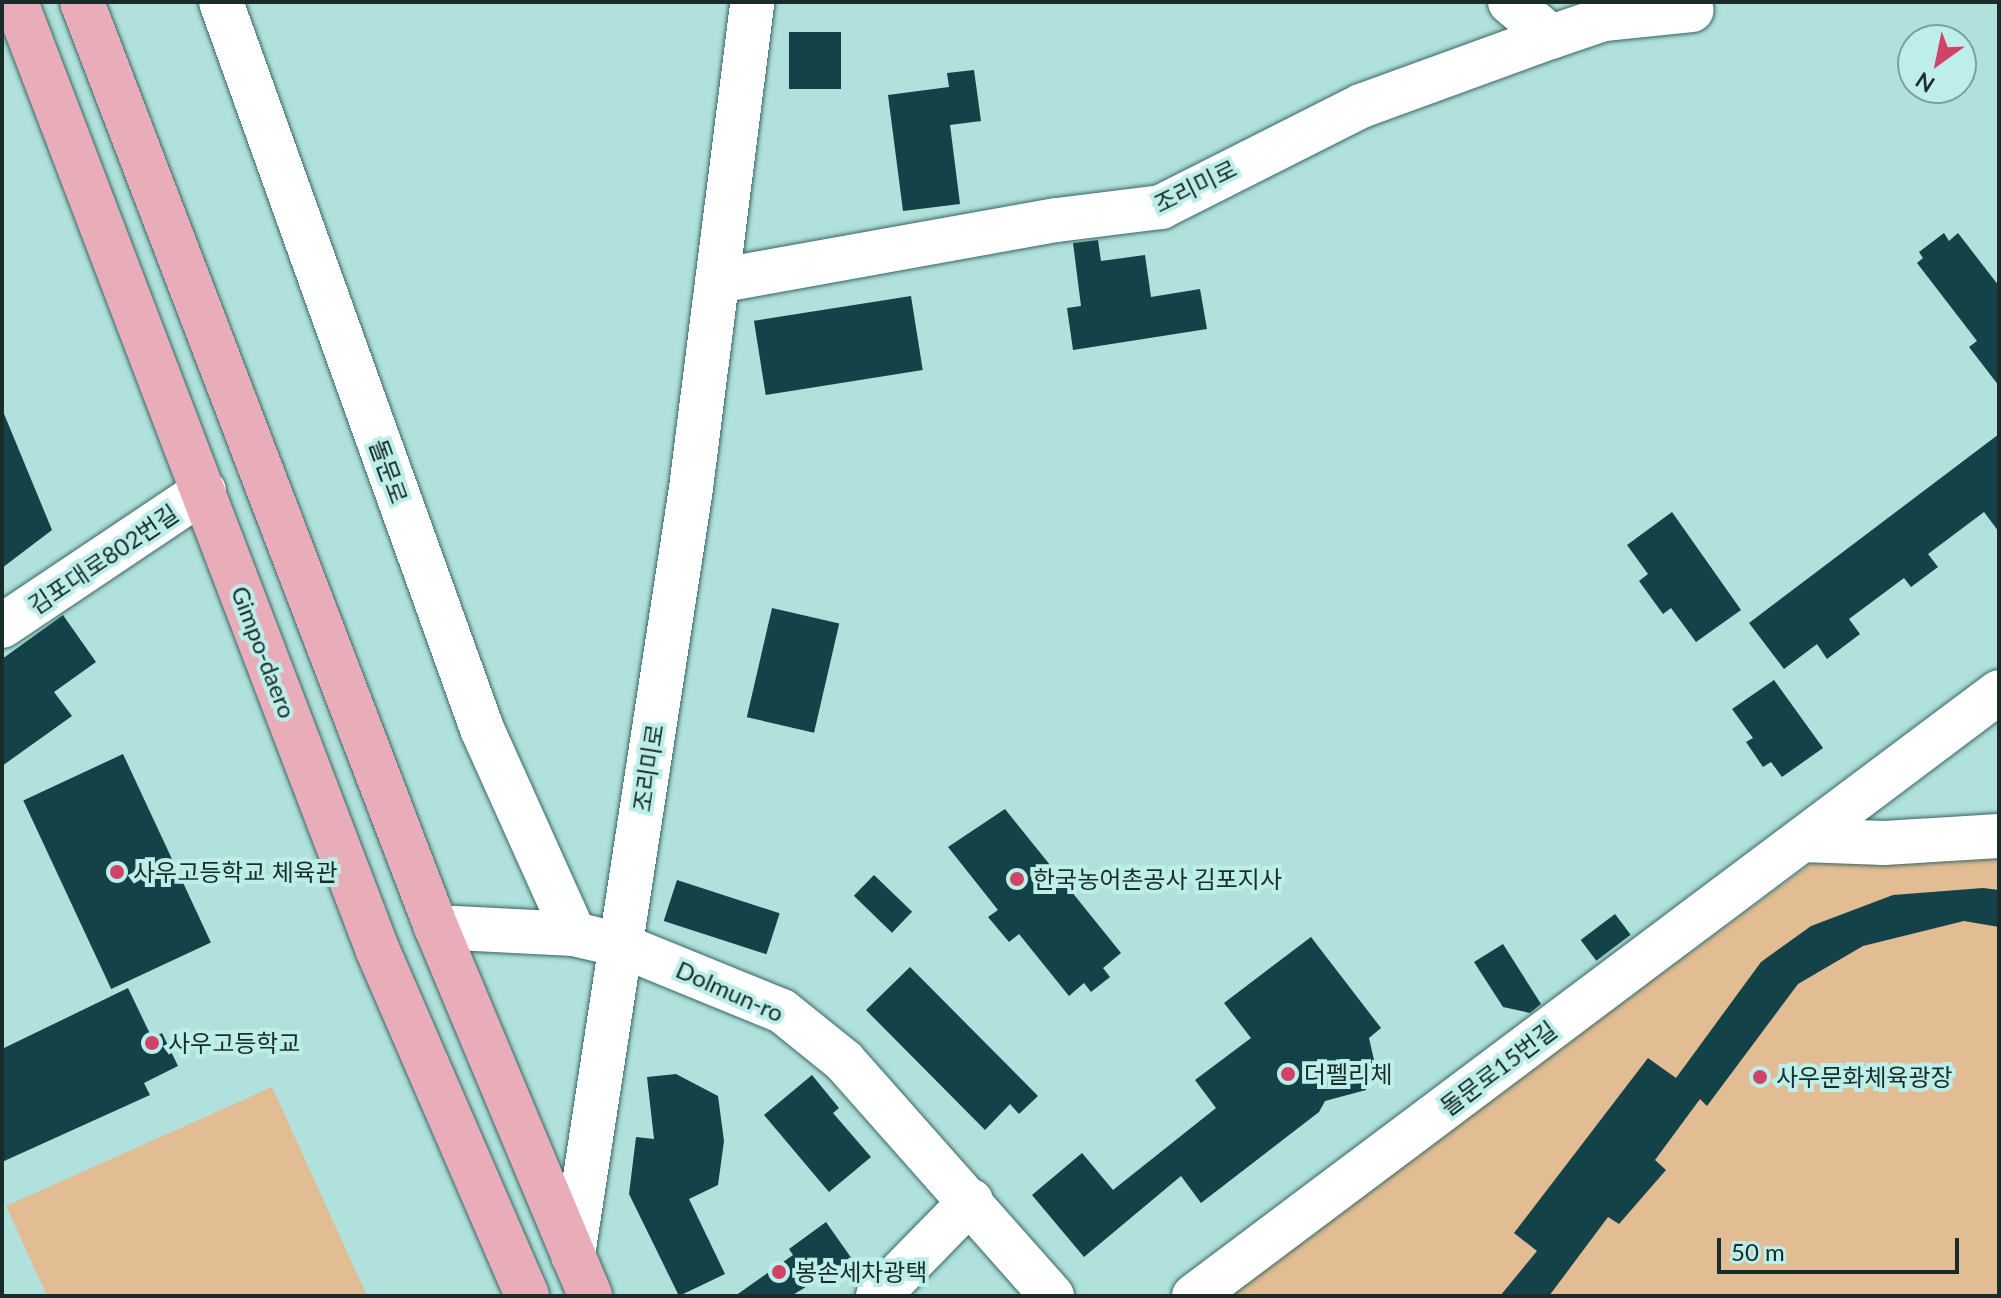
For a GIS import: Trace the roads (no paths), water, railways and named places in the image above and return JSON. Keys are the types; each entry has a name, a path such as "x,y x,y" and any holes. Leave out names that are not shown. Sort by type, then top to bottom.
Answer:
{"main road":[{"name":"Gimpo-daero","path":"13,2 204,491 378,951 527,1296"},
{"path":"82,2 436,927 585,1283"},
{"path":"378,951 493,1296"}],"street":[{"path":"2,5 13,2"},
{"name":"돌문로","path":"221,2 482,729 574,934"},
{"name":"조리미로","path":"585,1283 620,945 689,503 752,2"},
{"path":"1510,2 1551,37"},
{"name":"조리미로","path":"717,281 1057,220 1161,207 1348,112 1604,19 1692,10"},
{"name":"김포대로802번길","path":"2,626 204,491"},
{"name":"돌문로15번길","path":"1194,1296 1999,692"},
{"path":"1802,840 1884,843 1999,836"},
{"name":"Dolmun-ro","path":"436,927 574,934 620,945 782,1011 816,1035 971,1201 1052,1296"},
{"path":"878,1296 971,1201"}],"place":[{"name":"사우고등학교 체육관","path":"117,872"},
{"name":"한국농어촌공사 김포지사","path":"1017,879"},
{"name":"사우고등학교","path":"152,1043"},
{"name":"더펠리체","path":"1288,1074"},
{"name":"사우문화체육광장","path":"1760,1077"},
{"name":"봉손세차광택","path":"779,1272"}]}
